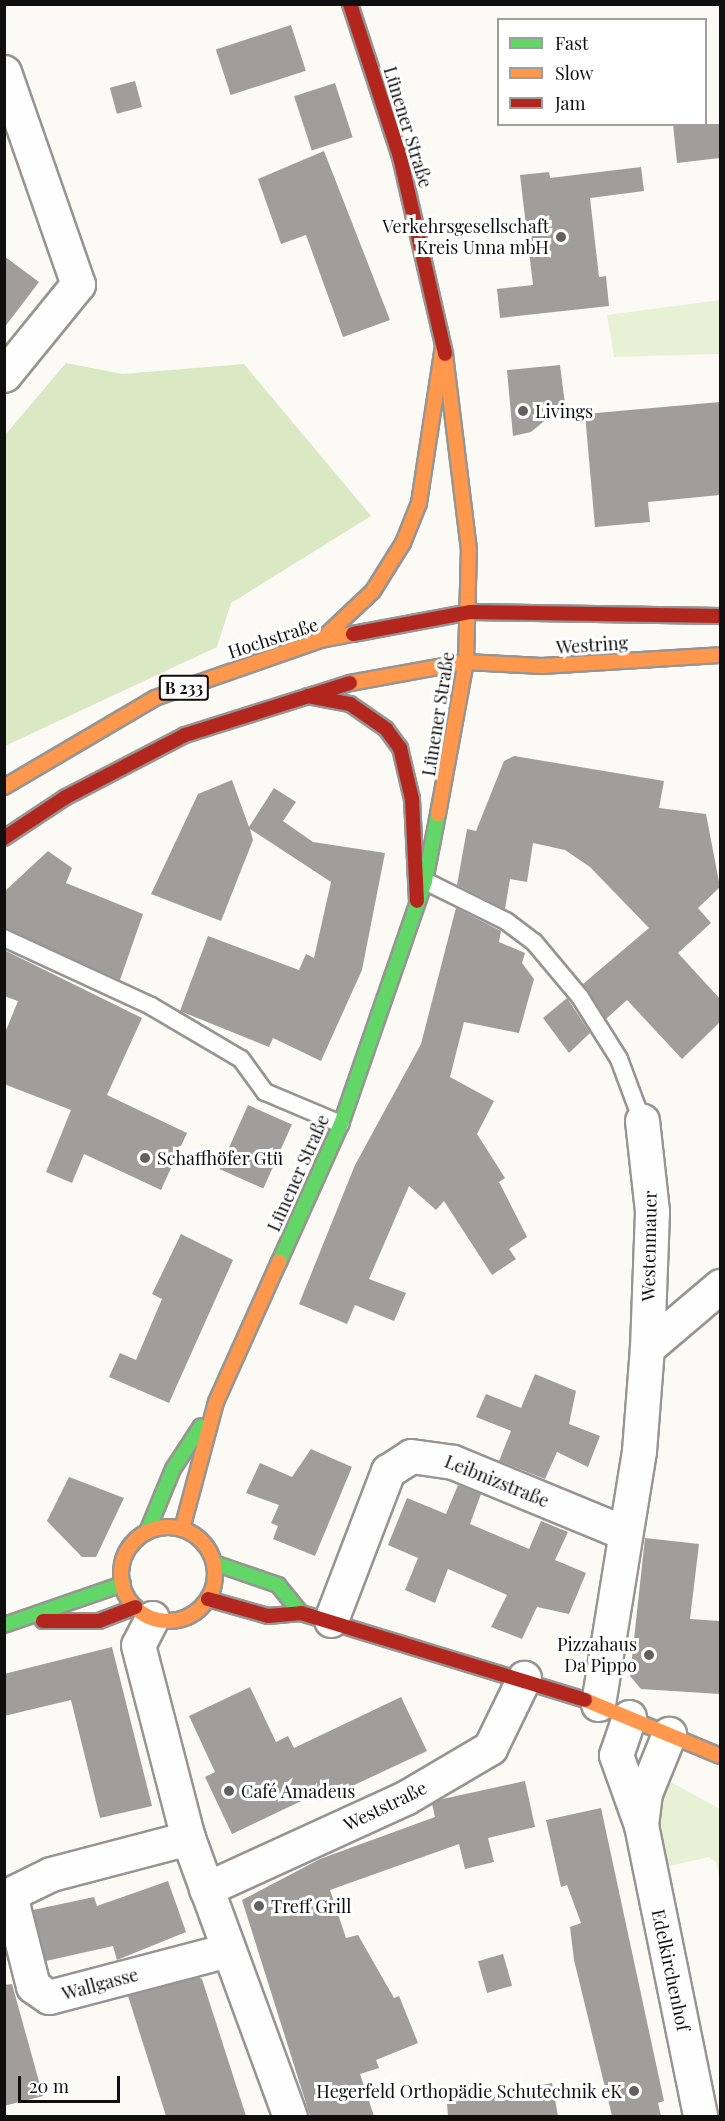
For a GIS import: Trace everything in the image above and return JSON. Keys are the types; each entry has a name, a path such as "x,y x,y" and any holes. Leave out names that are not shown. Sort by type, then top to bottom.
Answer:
{"main road":[{"name":"Lünener Straße","path":"147,1532 173,1469 216,1402 341,1124 425,881 466,662 471,612 469,550 443,346 400,157 350,4"},
{"path":"321,640 373,591 403,543 420,503 443,346"},
{"name":"Westring","path":"471,612 720,616"},
{"name":"Hochstraße","path":"4,787 156,698 321,640 471,612"},
{"name":"Westring","path":"466,662 542,666 720,655"},
{"name":"B 233","path":"4,838 66,797 185,735 307,696 466,662"},
{"path":"307,696 350,704 386,729 400,748 412,799 417,901"},
{"name":"Lünener Straße","path":"182,1528 216,1402"},
{"path":"24,1620 99,1621 143,1612 183,1618 208,1599 214,1563 203,1541 182,1528 147,1532 126,1553 123,1584 143,1612"},
{"path":"214,1563 278,1585 316,1616"},
{"path":"4,1625 123,1584"},
{"path":"208,1599 268,1616 316,1616 524,1678 598,1704 720,1756"}],"street":[{"path":"4,72 78,284 4,375"},
{"name":"Westenmauer","path":"598,1704 623,1532 639,1451 647,1348 652,1211 642,1121"},
{"path":"647,1348 720,1286"},
{"name":"Leibnizstraße","path":"316,1616 388,1471 411,1456 453,1462 623,1532"},
{"path":"143,1612 138,1645 188,1838 290,2116"},
{"name":"Weststraße","path":"206,1889 405,1798 490,1748 524,1678"},
{"name":"Edelkirchenhof","path":"629,1717 616,1755 641,1825 700,2116"},
{"name":"Edelkirchenhof","path":"641,1825 645,1793 669,1734"},
{"path":"7,1896 51,1874 188,1838"},
{"name":"Wallgasse","path":"7,1896 33,1986 49,1997 228,1950"}],"lane":[{"name":"Westenmauer","path":"425,881 506,921 534,942 580,997 619,1059 642,1121"},
{"path":"4,938 151,1006 241,1059 265,1092 341,1124"}],"green space":[{"path":"720,300 720,354 614,357 607,315"},
{"path":"66,363 122,374 244,364 371,516 231,603 217,647 5,746 5,435"},
{"path":"671,1782 720,1809 720,1881 716,1862 709,1857 665,1867 657,1803"}],"building":[{"path":"291,25 306,71 231,95 216,49"},
{"path":"135,81 142,107 117,114 110,88"},
{"path":"335,83 353,137 312,150 294,96"},
{"path":"720,124 720,158 677,163 673,126"},
{"path":"324,151 390,320 343,337 306,235 281,244 258,179"},
{"name":"Verkehrsgesellschaft Kreis Unna mbH","path":"641,167 644,191 590,198 599,277 606,276 609,306 500,318 497,289 533,285 520,175 549,172 550,178"},
{"path":"4,256 39,282 4,328"},
{"path":"560,365 565,404 531,432 513,436 507,370"},
{"path":"720,402 720,495 648,502 650,522 595,527 585,414"},
{"path":"514,756 664,781 659,808 706,814 720,887 698,908 711,923 678,953 720,999 720,1022 682,1059 627,1000 606,1019 583,984 649,928 590,867 565,850 533,843 527,882 510,879 505,909 457,885 467,829 476,831 504,761"},
{"path":"232,780 249,827 274,788 296,802 283,821 313,842 385,853 362,970 321,1061 273,1038 269,1047 180,1011 208,936 299,970 306,954 314,958 331,882 250,829 253,840 221,921 151,894 198,794"},
{"path":"48,851 72,868 66,883 143,914 120,980 4,928 4,892"},
{"path":"456,908 501,931 499,942 525,953 522,963 534,979 519,1033 464,1022 450,1077 494,1101 477,1134 505,1178 499,1182 527,1237 509,1249 516,1259 492,1275 444,1201 436,1210 409,1186 369,1279 406,1293 394,1321 355,1305 347,1324 299,1304 355,1165 421,1044"},
{"path":"4,950 142,1018 107,1095 187,1133 161,1190 84,1154 72,1183 46,1172 71,1110 4,1084 4,1035 18,1001 4,996"},
{"path":"567,998 590,1033 569,1053 543,1018"},
{"path":"248,1105 292,1125 263,1188 220,1169"},
{"path":"181,1234 233,1260 169,1403 109,1377 120,1353 136,1360 162,1299 152,1294"},
{"path":"535,1374 576,1391 569,1424 600,1436 588,1467 557,1452 545,1479 499,1461 511,1431 476,1417 486,1394 521,1408"},
{"path":"311,1449 352,1467 315,1556 273,1539 278,1526 271,1523 279,1505 246,1493 260,1463 292,1477"},
{"path":"69,1477 124,1498 96,1557 82,1557 47,1521"},
{"path":"458,1485 481,1494 470,1524 529,1549 541,1521 568,1532 555,1560 586,1573 569,1614 537,1607 522,1639 491,1627 507,1595 448,1569 435,1603 405,1590 418,1558 388,1545 407,1498 446,1514"},
{"path":"645,1538 699,1544 690,1619 720,1621 720,1694 641,1689 630,1676"},
{"path":"112,1647 152,1806 100,1818 71,1700 4,1716 4,1674"},
{"path":"250,1687 276,1742 288,1736 294,1748 401,1697 427,1751 320,1801 316,1794 232,1834 205,1777 215,1772 189,1716"},
{"path":"525,1781 535,1827 488,1838 494,1862 465,1869 459,1844 330,1890 346,1938 358,1935 394,1998 399,1996 418,2043 376,2060 379,2068 360,2074 374,2116 310,2116 242,1900 320,1859 435,1817 432,1804 438,1800"},
{"path":"601,1808 664,2101 658,2103 661,2116 612,2116 574,1960 570,1927 581,1923 567,1885 561,1887 546,1820"},
{"path":"168,1881 186,1932 117,1960 113,1946 46,1961 33,1910 94,1897 97,1906"},
{"path":"503,1954 512,1986 487,1993 478,1961"},
{"path":"198,1977 202,1979 246,2116 166,2116 128,1996"},
{"path":"12,1984 43,2096 4,2106 4,1985"},
{"path":"552,2083 558,2116 448,2116 447,2103"}],"traffic: fast":[{"path":"279,1262 341,1124 425,881 438,814"},
{"path":"147,1532 173,1469 201,1426"},
{"path":"214,1563 278,1585 301,1613"},
{"path":"4,1625 123,1584"}],"traffic: slow":[{"path":"321,640 373,591 403,543 419,503 443,346"},
{"path":"438,814 466,662 469,550 445,354"},
{"path":"4,787 155,698 321,640 353,634"},
{"path":"350,683 466,662 542,666 720,655"},
{"path":"182,1529 216,1402 279,1262"},
{"path":"168,1527 186,1531 201,1541 211,1556 215,1574 211,1592 201,1607 186,1617 168,1621 150,1617 135,1607 125,1592 121,1574 125,1556 135,1541 150,1531 168,1527"},
{"path":"585,1700 720,1756"}],"traffic: jam":[{"path":"350,4 400,157 445,354"},
{"path":"353,634 471,612 720,616"},
{"path":"4,838 66,797 185,735 350,683"},
{"path":"308,696 350,704 386,729 400,748 412,799 417,901"},
{"path":"208,1599 268,1616 301,1613 585,1700"},
{"path":"43,1621 99,1621 135,1607"}],"place":[{"name":"Verkehrsgesellschaft Kreis Unna mbH","path":"561,237"},
{"name":"Livings","path":"523,411"},
{"name":"Schaffhöfer Gtü","path":"145,1158"},
{"name":"Pizzahaus Da Pippo","path":"649,1655"},
{"name":"Café Amadeus","path":"229,1791"},
{"name":"Treff Grill","path":"259,1906"},
{"name":"Hegerfeld Orthopädie Schutechnik eK","path":"634,2091"}]}
